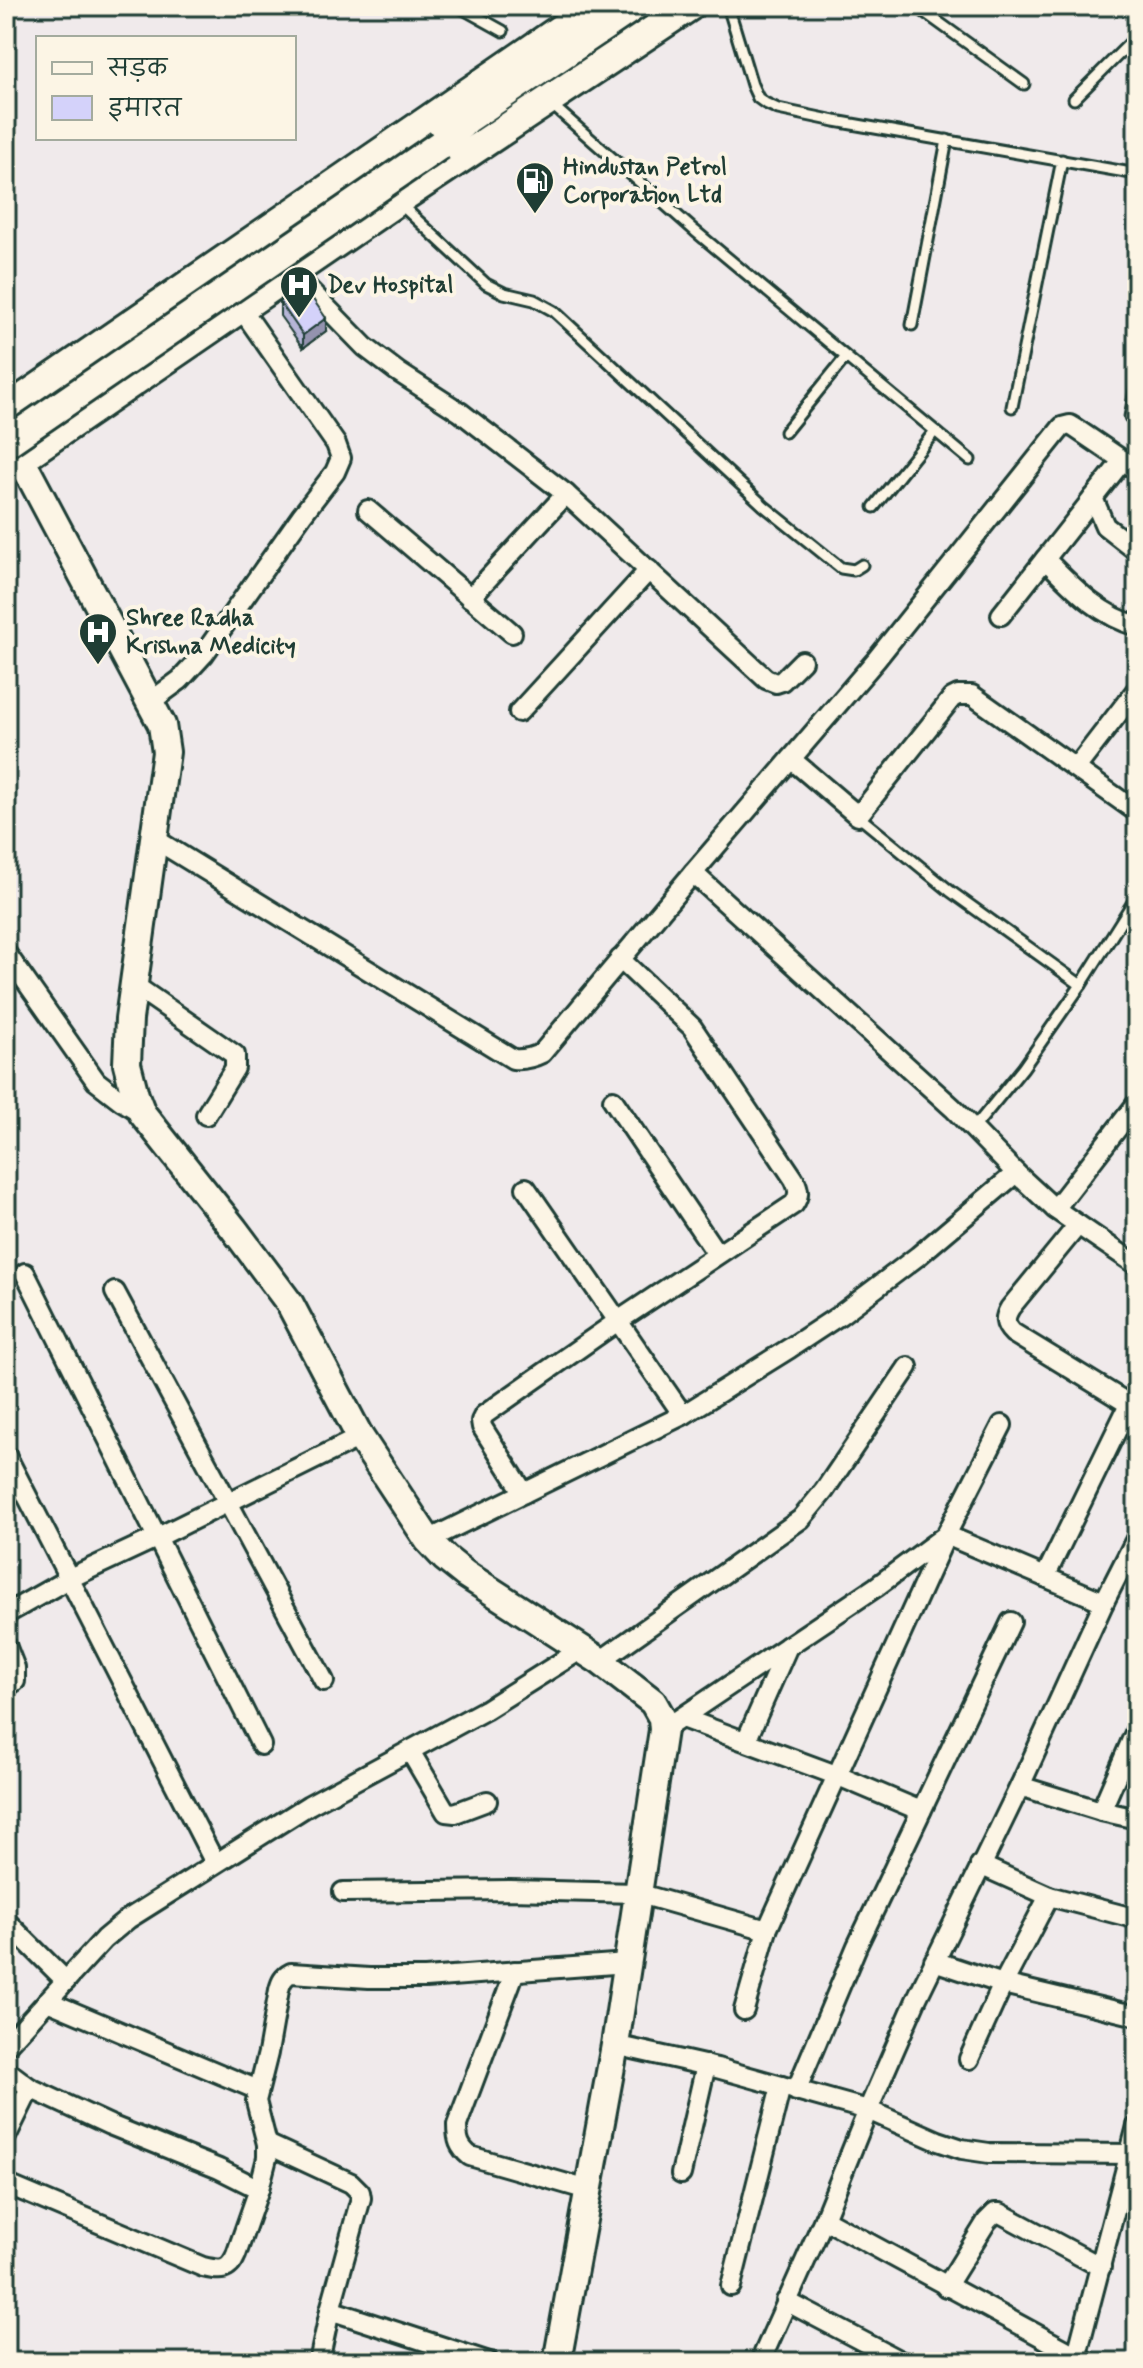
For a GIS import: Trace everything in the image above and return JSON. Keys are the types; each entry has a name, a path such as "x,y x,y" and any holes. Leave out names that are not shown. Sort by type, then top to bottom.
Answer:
{"main road":[{"path":"6,410 594,6"},
{"path":"10,452 440,145 467,119 634,6"},
{"path":"440,145 478,132 665,6"},
{"path":"10,452 241,308 690,6"}],"street":[{"path":"292,272 365,347 460,412 566,494 770,681 782,681 802,661"},
{"path":"150,702 180,680 204,654 335,472 341,458 336,444 241,308"},
{"path":"153,838 513,1059 523,1060 542,1053 876,660 1062,427 1070,425 1130,465 1093,498 1001,615"},
{"path":"10,452 162,725 166,752 128,1031 127,1064 142,1113 290,1304 360,1437 428,1540 465,1574 591,1655 653,1702 662,1718 673,1724 746,1741 921,1811"},
{"path":"470,598 566,494"},
{"path":"1093,498 1105,526 1137,551"},
{"path":"368,510 512,633"},
{"path":"1045,559 1090,603 1122,622 1137,626"},
{"path":"519,712 649,570"},
{"path":"1076,768 1137,689"},
{"path":"791,759 858,816 952,698 972,695 1137,812"},
{"path":"693,873 974,1128 1055,1209 1137,1265"},
{"path":"6,953 96,1081 142,1113"},
{"path":"524,1493 482,1427 481,1421 491,1410 794,1204 798,1198 797,1185 692,1027 620,959"},
{"path":"134,985 235,1055 235,1068 206,1115"},
{"path":"613,1100 717,1254"},
{"path":"1055,1209 1137,1103"},
{"path":"428,1540 683,1415 840,1315 918,1256 1016,1173"},
{"path":"526,1188 683,1415"},
{"path":"1045,1577 1133,1407 1013,1333 1005,1321 1010,1308 1078,1225"},
{"path":"25,1273 261,1745"},
{"path":"115,1292 324,1681"},
{"path":"6,2046 104,1939 128,1919 309,1805 591,1655 801,1519 824,1491 908,1367"},
{"path":"744,2010 767,1930 946,1535 1002,1425"},
{"path":"6,1614 70,1578 360,1437"},
{"path":"6,1455 215,1863"},
{"path":"946,1535 1104,1602"},
{"path":"557,2362 615,2045 637,1893 673,1724 876,1587 946,1535"},
{"path":"760,2362 934,1961 1137,1537"},
{"path":"731,2286 788,2088 1011,1622"},
{"path":"6,1645 16,1673 15,1681 6,1687"},
{"path":"746,1741 788,1646"},
{"path":"1101,1811 1137,1728"},
{"path":"410,1751 446,1812 455,1813 487,1801"},
{"path":"1020,1786 1137,1819"},
{"path":"980,1865 1049,1896 1137,1919"},
{"path":"343,1892 510,1890 637,1893 767,1930"},
{"path":"969,2059 1003,1984 1049,1896"},
{"path":"6,1921 66,1981"},
{"path":"934,1961 1003,1984 1137,2016"},
{"path":"6,2184 203,2267 225,2270 232,2264 267,2158 267,2144 257,2110 258,2090 279,1990 286,1975 397,1979 627,1963"},
{"path":"515,1971 457,2125 460,2147 470,2156 588,2190"},
{"path":"47,2001 258,2090"},
{"path":"615,2045 706,2065 868,2110 962,2149 989,2153 1133,2154"},
{"path":"681,2174 706,2065"},
{"path":"6,2070 30,2088 259,2189"},
{"path":"6,2137 30,2088"},
{"path":"824,2219 1080,2360 1101,2267 1133,2154 1137,2126"},
{"path":"267,2144 351,2183 360,2192 319,2362"},
{"path":"946,2287 995,2213 1101,2267"},
{"path":"786,2301 902,2362"},
{"path":"330,2310 489,2362"}],"lane":[{"path":"458,6 503,31"},
{"path":"728,6 758,98 778,109 1137,174"},
{"path":"916,6 1024,84"},
{"path":"1074,99 1137,36"},
{"path":"548,101 683,221 970,460"},
{"path":"912,325 947,140"},
{"path":"1012,407 1062,160"},
{"path":"397,201 486,284 504,293 534,300 554,311 764,506 841,568 854,570 862,565"},
{"path":"785,432 845,358"},
{"path":"1130,417 1137,380"},
{"path":"874,507 935,431"},
{"path":"858,816 940,883 1081,985"},
{"path":"974,1128 1023,1068 1081,985 1137,896"}],"building":[{"path":"303,285 326,318 303,335 280,302"}],"place":[{"name":"Hindustan Petrol Corporation Ltd","path":"535,215"},
{"name":"Dev Hospital","path":"299,319"},
{"name":"Shree Radha Krishna Medicity","path":"98,666"}]}
